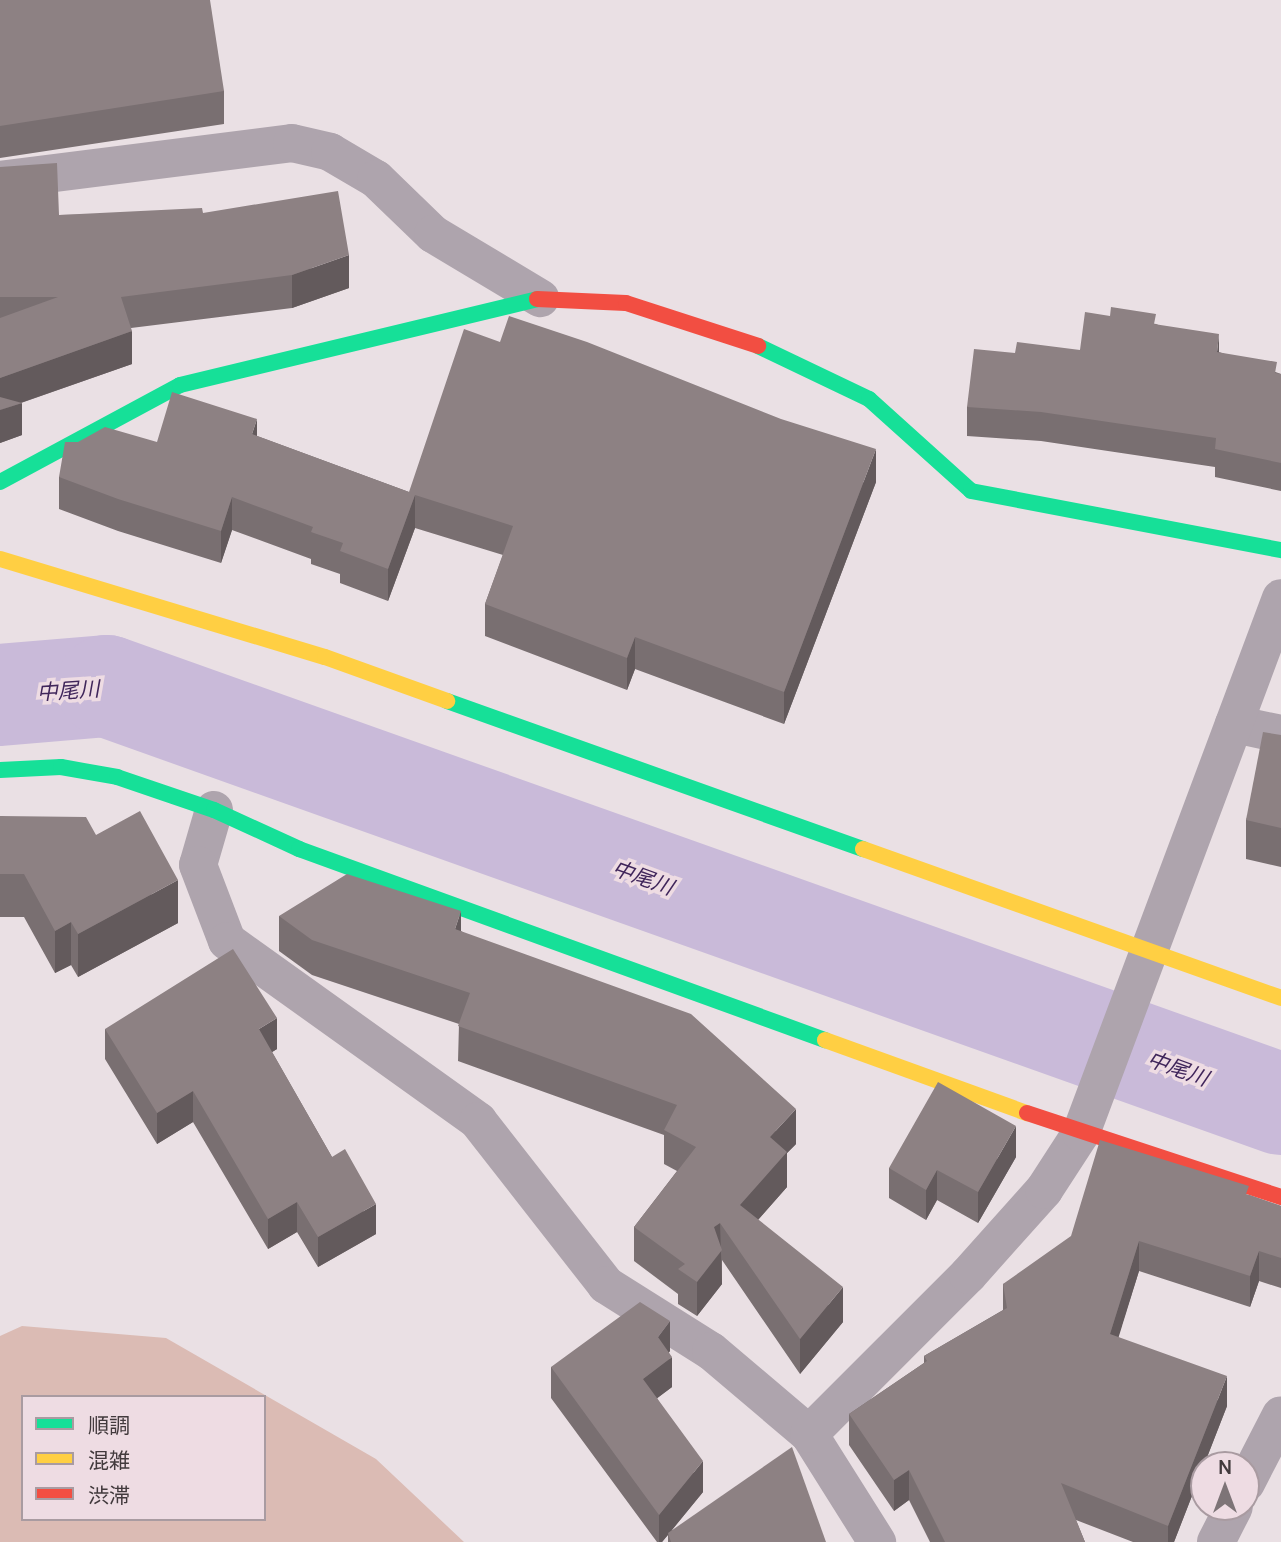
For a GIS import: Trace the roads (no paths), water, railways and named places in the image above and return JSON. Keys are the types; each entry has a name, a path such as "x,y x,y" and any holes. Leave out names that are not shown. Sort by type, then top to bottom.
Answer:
{"street":[{"path":"0,180 292,143 330,152 376,179 433,234 540,298"},
{"path":"0,482 180,385 540,298 626,303 761,346 869,399 971,491 1281,551"},
{"path":"0,559 325,657 1144,965 1281,998"},
{"path":"809,1434 968,1276 1044,1190 1081,1133 1281,598"},
{"path":"1234,724 1281,734"},
{"path":"0,770 61,767 117,777 214,810 299,849 1081,1133 1281,1197"},
{"path":"214,810 198,865 227,941 478,1121 606,1285 711,1351 809,1434 877,1542"},
{"path":"1260,1456 1281,1415"},
{"path":"1216,1542 1227,1521"}],"waterway":[{"name":"中尾川","path":"0,695 107,686 1281,1104"}]}
